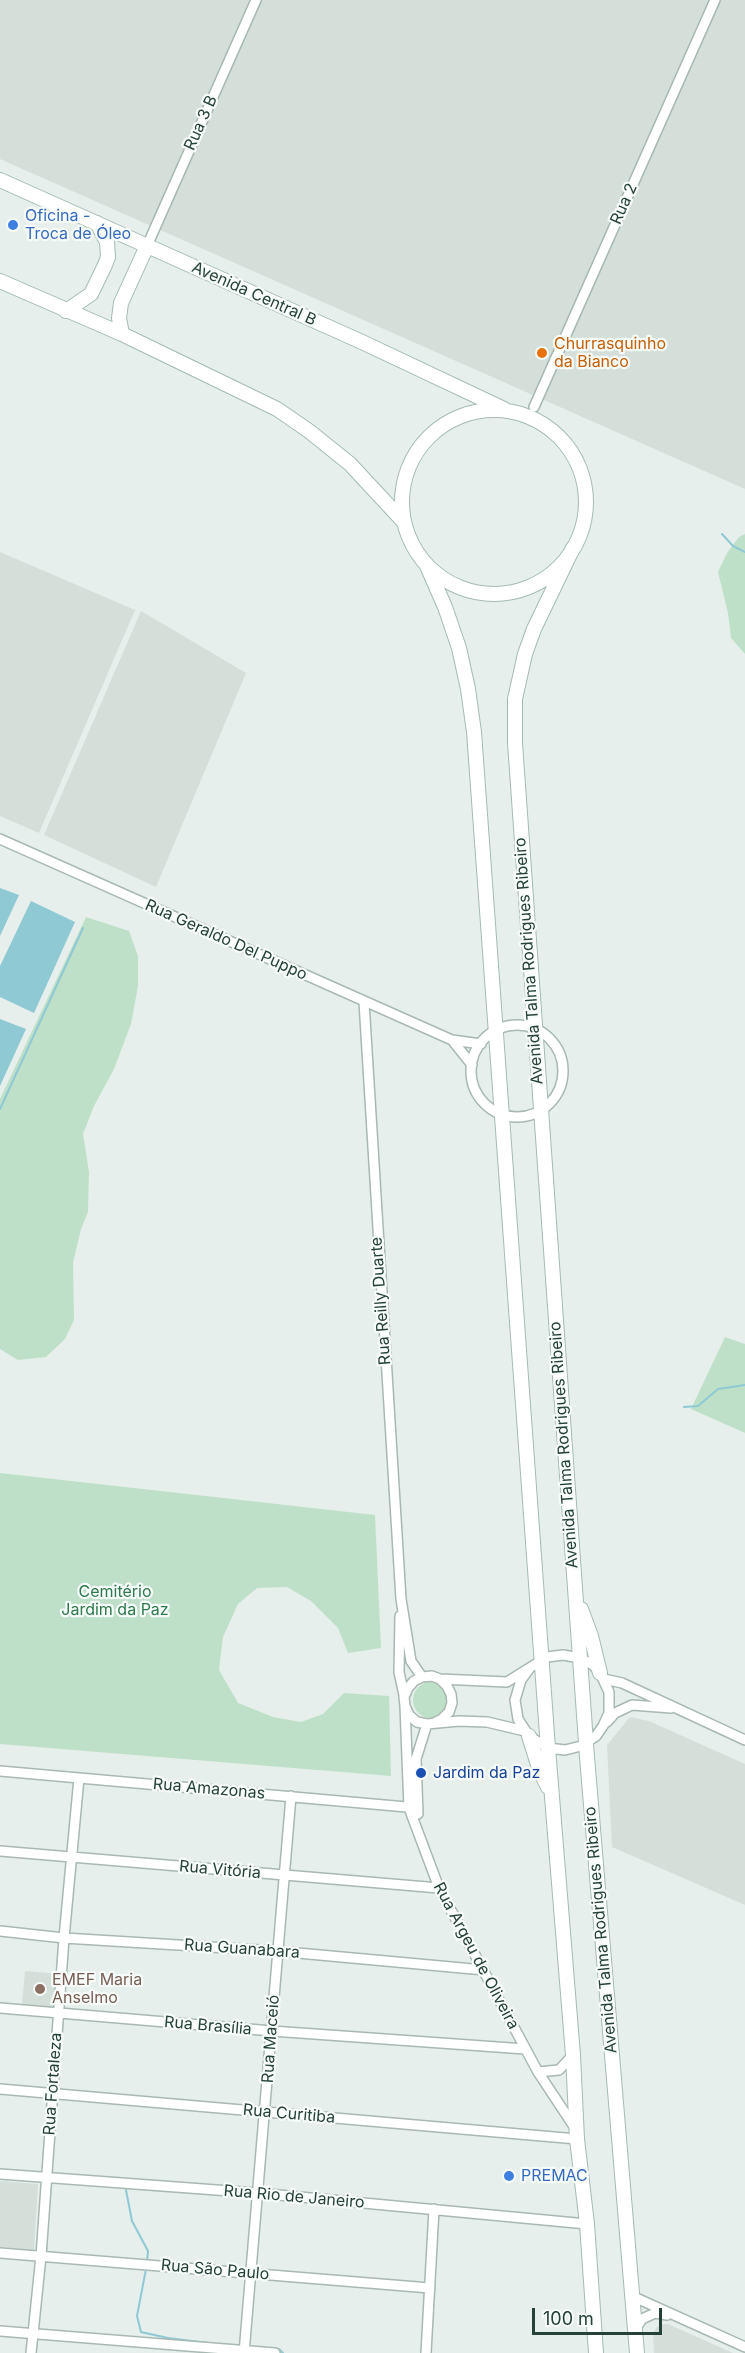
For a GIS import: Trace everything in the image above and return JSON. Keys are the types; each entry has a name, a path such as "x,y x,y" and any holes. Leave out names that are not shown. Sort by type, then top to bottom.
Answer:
{"main road":[{"name":"Avenida Central B","path":"0,180 402,360 506,410 529,417 550,429 567,446 579,467 585,490 585,514 573,548 560,565 544,579 525,589 504,594 483,594 462,589 443,580 427,566 416,553 403,521 350,464 287,415 250,394 122,334 0,281"},
{"path":"66,310 91,294 105,266 107,242 97,223"},
{"path":"122,334 119,318 121,303 147,246"},
{"name":"Avenida Central B","path":"403,521 403,486 416,453 439,427 471,412 506,410"},
{"name":"Avenida Talma Rodrigues Ribeiro","path":"573,548 534,629 525,654 515,699 514,743 586,1743 637,2353"},
{"path":"427,566 445,607 459,648 471,710 573,2055 577,2135 587,2224 596,2353"},
{"path":"575,1594 591,1636 602,1676"},
{"path":"527,1733 540,1771 552,1795"}],"street":[{"name":"Rua 3 B","path":"147,246 256,0"},
{"name":"Rua 2","path":"534,407 715,0"},
{"name":"Rua Geraldo Del Puppo","path":"0,839 452,1041 481,1044"},
{"name":"Rua Reilly Duarte","path":"364,1002 401,1599 399,1672 405,1701 413,1808 419,1837"},
{"path":"514,1026 534,1029 552,1042 560,1055 563,1070 557,1093 539,1112 521,1117 502,1115 489,1108 476,1092 472,1078 472,1065 481,1044 495,1031 514,1026"},
{"name":"Rua Geraldo Del Puppo","path":"452,1041 472,1065"},
{"name":"Rua Reilly Duarte","path":"401,1599 411,1661 422,1677"},
{"path":"603,1726 609,1713 610,1699 602,1676 593,1665 580,1658 563,1655 542,1660 507,1682 422,1677 408,1688 405,1701 410,1715 417,1722 430,1724 459,1721 487,1722 527,1733 548,1748 565,1750 586,1743 603,1726 615,1713 632,1705 681,1710"},
{"path":"527,1733 518,1719 515,1700 521,1680 529,1669"},
{"path":"602,1676 745,1740"},
{"path":"430,1724 442,1719 452,1703 447,1686 440,1679"},
{"name":"Rua Reilly Duarte","path":"413,1808 416,1759 430,1724"},
{"name":"Rua Amazonas","path":"0,1771 413,1808"},
{"name":"Rua Fortaleza","path":"31,2353 79,1779"},
{"name":"Rua Maceió","path":"244,2352 272,2031 276,1951 291,1796"},
{"name":"Rua Argeu de Oliveira","path":"419,1837 439,1888 525,2049 577,2135"},
{"name":"Rua Vitória","path":"0,1851 439,1888"},
{"name":"Rua Guanabara","path":"0,1931 64,1938 276,1951 484,1970"},
{"name":"Rua Brasília","path":"0,2008 525,2049"},
{"path":"538,2072 559,2070 573,2055"},
{"name":"Rua Curitiba","path":"0,2089 265,2112 577,2135"},
{"name":"Rua Rio de Janeiro","path":"0,2174 257,2193 587,2224"},
{"path":"426,2353 434,2209"},
{"name":"Rua São Paulo","path":"0,2253 430,2288"},
{"path":"634,2297 745,2347"},
{"path":"636,2328 642,2319 655,2313 678,2317"},
{"path":"0,2331 275,2353"}],"shaded area":[{"path":"0,0 745,0 745,489 0,159"},
{"path":"0,552 135,610 39,833 0,816"},
{"path":"141,611 246,673 156,887 44,835"},
{"path":"630,1717 649,1721 745,1764 745,1905 612,1847 607,1745"},
{"name":"EMEF Maria Anselmo","path":"25,1971 58,1974 55,2007 22,2004"},
{"path":"0,2181 38,2184 34,2250 0,2247"},
{"path":"664,2324 733,2353 654,2353 653,2333 657,2327"}],"green space":[{"path":"745,534 745,654 731,638 728,613 718,572 727,553 739,537"},
{"path":"86,917 129,931 138,956 138,986 131,1024 114,1069 94,1106 83,1134 89,1172 88,1212 81,1229 73,1263 74,1320 65,1339 46,1357 18,1360 0,1349 0,1099"},
{"path":"725,1337 745,1344 745,1433 691,1409"},
{"name":"Cemitério Jardim da Paz","path":"0,1473 375,1515 381,1648 348,1653 338,1628 311,1601 287,1587 257,1588 238,1604 223,1637 219,1670 238,1703 273,1717 301,1722 323,1714 344,1693 389,1696 391,1776 0,1744"},
{"path":"431,1682 444,1687 449,1700 444,1713 431,1718 418,1713 413,1700 418,1687"}],"water":[{"path":"0,888 19,895 0,936"},
{"path":"31,901 75,922 34,1013 0,997 0,966"},
{"path":"0,1019 26,1029 0,1086"}],"waterway":[{"path":"722,534 733,546 745,552"},
{"path":"0,1109 83,928"},
{"path":"684,1407 698,1406 718,1389 745,1385"},
{"path":"126,2190 132,2221 148,2251 147,2263"},
{"path":"146,2269 137,2316 141,2332 216,2344"},
{"path":"251,2347 279,2349 283,2353"}],"place":[{"name":"Oficina - Troca de Óleo","path":"13,225"},
{"name":"Churrasquinho da Bianco","path":"542,353"},
{"name":"Jardim da Paz","path":"421,1773"},
{"name":"EMEF Maria Anselmo","path":"40,1989"},
{"name":"PREMAC","path":"509,2176"}]}
